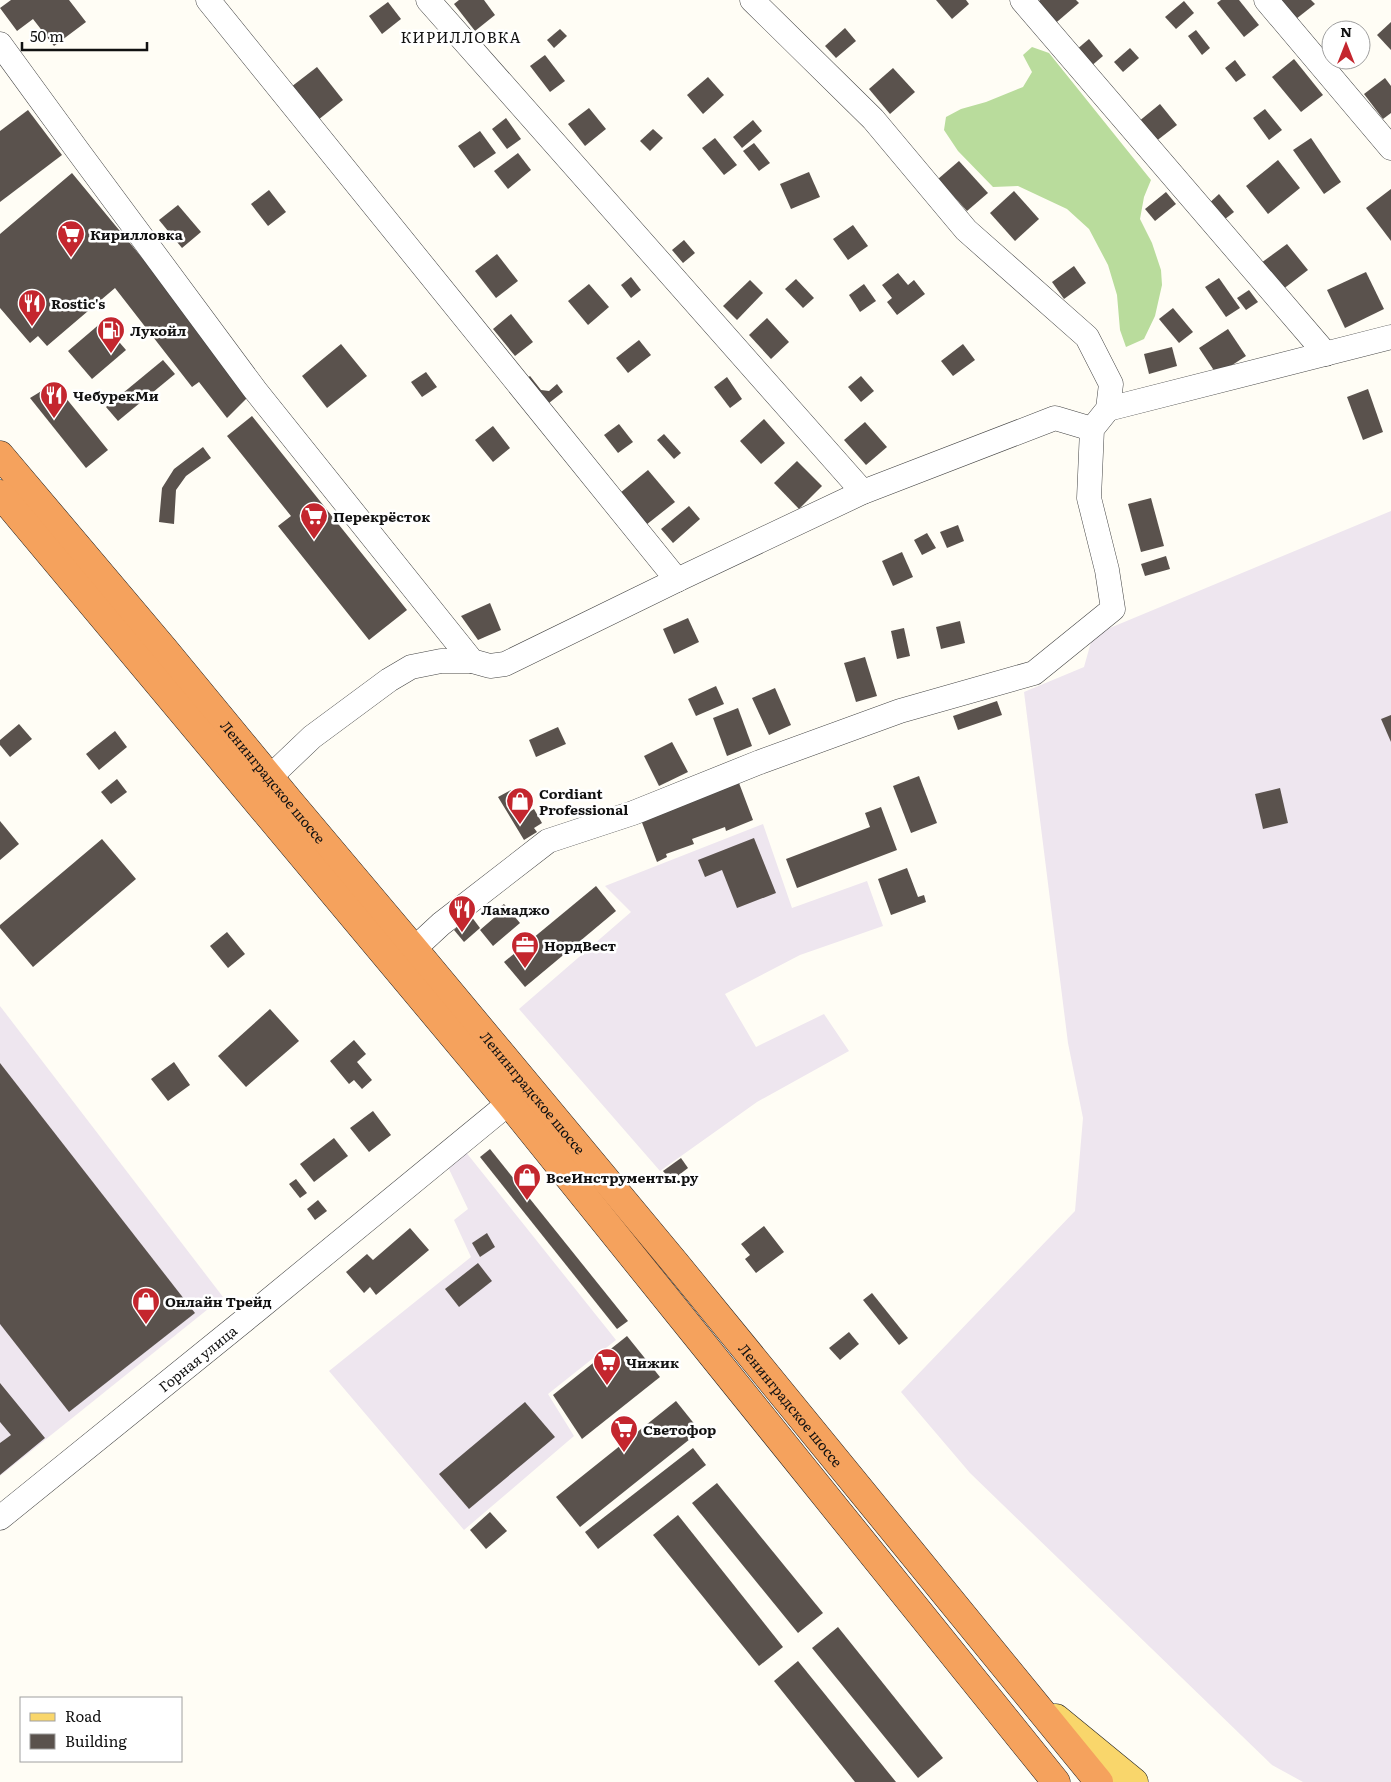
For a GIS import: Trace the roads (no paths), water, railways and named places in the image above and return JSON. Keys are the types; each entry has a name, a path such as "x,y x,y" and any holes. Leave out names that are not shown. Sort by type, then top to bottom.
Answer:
{"highway":[{"name":"Ленинградское шоссе","path":"0,454 676,1264 1099,1782"},
{"name":"Ленинградское шоссе","path":"0,494 509,1103 1056,1782"}],"main road":[{"path":"1026,1694 1134,1782"}],"street":[{"path":"208,0 677,580"},
{"path":"428,0 864,492"},
{"path":"414,949 441,924 548,841 633,813 760,762 900,711 1034,673 1113,609 1089,498 1092,430 1108,410 1111,384 1087,337 966,230 874,119 752,0"},
{"path":"1022,0 1326,354"},
{"path":"1266,0 1391,148"},
{"path":"0,44 255,390 472,661"},
{"path":"1108,410 1391,337"},
{"path":"269,778 312,737 389,680 411,667 441,661 472,661 490,666 506,664 677,580 864,492 1055,418 1092,430"},
{"name":"Горная улица","path":"0,1518 287,1286 509,1103"}],"place":[{"name":"Кирилловка","path":"71,258"},
{"name":"Rostic's","path":"32,327"},
{"name":"Лукойл","path":"111,354"},
{"name":"ЧебурекМи","path":"54,419"},
{"name":"Перекрёсток","path":"314,540"},
{"name":"Cordiant Professional","path":"520,825"},
{"name":"Ламаджо","path":"462,933"},
{"name":"НордВест","path":"525,969"},
{"name":"ВсеИнструменты.ру","path":"527,1201"},
{"name":"Онлайн Трейд","path":"146,1325"},
{"name":"Чижик","path":"607,1386"},
{"name":"Светофор","path":"624,1453"}],"district":[{"name":"КИРИЛЛОВКА","path":"461,36"}]}
